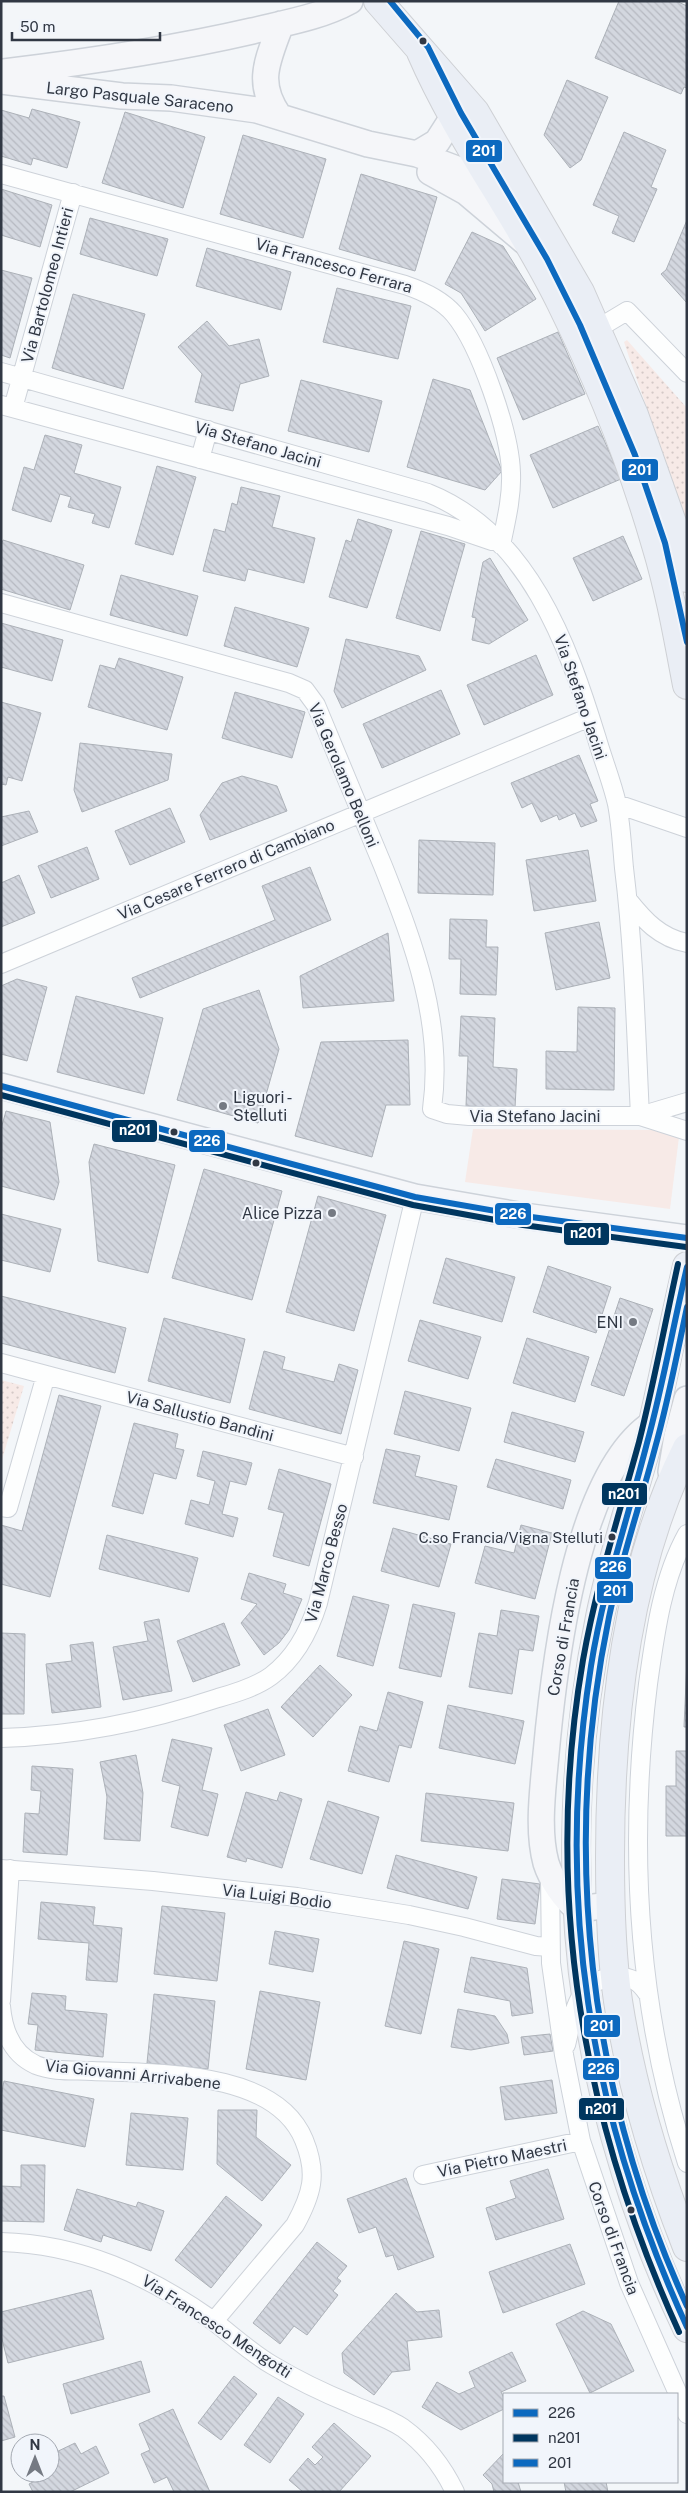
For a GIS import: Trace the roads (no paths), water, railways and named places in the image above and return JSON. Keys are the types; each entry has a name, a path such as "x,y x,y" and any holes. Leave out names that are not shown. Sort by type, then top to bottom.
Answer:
{"main road":[{"path":"378,1 421,52 459,91 475,112 539,218 580,292 634,415 651,460 675,531 687,578"},
{"path":"421,52 453,117 560,302 604,399 657,546 687,685"},
{"name":"Corso di Francia","path":"687,1266 653,1423 610,1570 589,1678 579,1788 578,1910 585,1989 591,2030 624,2165 658,2260 687,2328"},
{"path":"687,1448 670,1482 646,1560 623,1670 612,1763 610,1905 615,1977 622,2020 646,2127 687,2246"}],"street":[{"name":"Largo Pasquale Saraceno","path":"1,72 76,64 181,46 280,24 334,9 350,1"},
{"path":"279,116 269,100 264,81 268,60 280,24"},
{"path":"76,64 107,83 171,98"},
{"name":"Largo Pasquale Saraceno","path":"1,81 122,96 171,98 221,104 279,116 368,144 417,154 490,180 516,194 539,218"},
{"path":"417,154 437,142 453,117"},
{"name":"Largo Pasquale Saraceno","path":"368,144 454,185 482,204 528,245"},
{"name":"Via Francesco Ferrara","path":"1,174 405,285 420,290 444,305 458,320 477,356 505,436 510,461 511,484 502,545"},
{"name":"Via Bartolomeo Intieri","path":"7,406 22,377 73,193"},
{"path":"597,329 627,311 687,374"},
{"name":"Via Stefano Jacini","path":"1,372 433,494 470,516 502,545 536,589 549,611 590,717 617,804 628,900 640,1116"},
{"name":"Via Stefano Jacini","path":"7,406 448,526 502,545"},
{"path":"200,459 208,430"},
{"name":"Via Gerolamo Belloni","path":"1,603 299,686 305,690 316,705 412,939 422,976 433,1046 434,1085 432,1109"},
{"name":"Via Cesare Ferrero di Cambiano","path":"1,964 590,717"},
{"path":"617,804 687,828"},
{"path":"628,900 655,929 687,943"},
{"path":"1,1086 415,1197 533,1217 687,1238"},
{"name":"Via Stefano Jacini","path":"432,1109 447,1114 469,1116 640,1116 687,1102"},
{"name":"Via Stefano Jacini","path":"640,1116 687,1131"},
{"name":"Via Marco Besso","path":"1,1738 84,1729 162,1714 237,1692 270,1676 299,1646 314,1615 354,1457 415,1197"},
{"name":"Via Sallustio Bandini","path":"1,1363 354,1457"},
{"path":"1,1507 8,1508 46,1375"},
{"path":"670,1482 677,1436 687,1399"},
{"name":"Corso di Francia","path":"653,1423 633,1439 612,1470 585,1533 575,1566 558,1651 545,1764 543,1841 549,1872 550,1947 564,2055 581,2141 629,2283 683,2401 687,2414"},
{"path":"687,1534 674,1559 657,1626 652,1658 640,1755 637,1870 647,1993 668,2097 687,2164"},
{"path":"1,2001 6,1869"},
{"name":"Via Luigi Bodio","path":"6,1869 153,1881 329,1902 409,1915 536,1946 550,1947"},
{"path":"578,1910 610,1905 637,1870"},
{"name":"Corso di Francia","path":"549,1872 578,1910 573,1913 569,1928 550,1947"},
{"path":"585,1989 599,1979 615,1977 632,1979 642,1986 647,1993"},
{"name":"Corso di Francia","path":"564,2055 571,2025 585,1989"},
{"name":"Via Giovanni Arrivabene","path":"1,2006 8,2039 16,2050 37,2065 59,2070 167,2076 228,2083 267,2098 288,2115 296,2125 311,2162 311,2189 305,2208 295,2225 214,2321"},
{"name":"Via Pietro Maestri","path":"422,2175 581,2141"},
{"name":"Via Francesco Mengotti","path":"1,2242 51,2246 96,2258 155,2283 214,2321 238,2341 273,2365 342,2401 383,2417 403,2428 436,2461 455,2492"}],"place":[{"name":"Liguori - Stelluti","path":"223,1106"},
{"name":"Alice Pizza","path":"332,1213"},
{"name":"ENI","path":"633,1322"},
{"name":"C.so Francia/Vigna Stelluti","path":"612,1537"}]}
